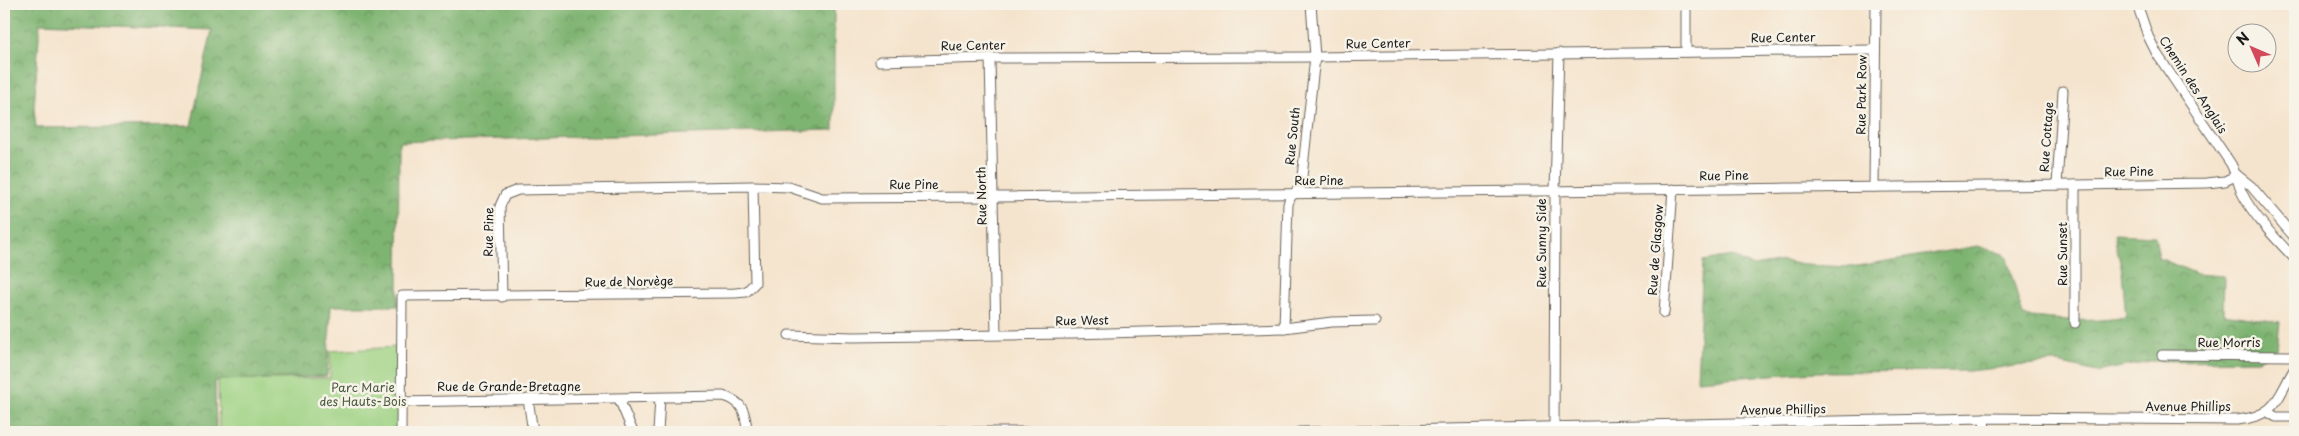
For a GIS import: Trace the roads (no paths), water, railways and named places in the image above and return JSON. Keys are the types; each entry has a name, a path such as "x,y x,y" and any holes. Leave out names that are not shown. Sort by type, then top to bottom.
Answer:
{"street":[{"name":"Rue South","path":"1284,328 1288,204 1301,184 1314,57 1311,4"},
{"path":"1686,4 1686,52"},
{"name":"Rue Park Row","path":"1874,187 1876,4"},
{"name":"Chemin des Anglais","path":"2137,4 2148,36 2157,54 2237,175 2242,193 2295,260"},
{"name":"Rue Center","path":"880,61 990,58 1314,57 1876,50"},
{"name":"Rue Sunny Side","path":"1554,430 1555,191 1559,53"},
{"name":"Rue North","path":"990,58 996,334"},
{"name":"Rue Cottage","path":"2056,185 2063,91"},
{"name":"Chemin des Anglais","path":"2237,175 2251,186 2295,238"},
{"name":"Rue Pine","path":"502,297 500,206 503,198 512,191 753,186 789,187 822,198 994,197 2207,183 2225,181 2237,175"},
{"name":"Rue Sunset","path":"2075,185 2075,323"},
{"name":"Rue de Norvège","path":"400,402 402,296 502,297 734,294 746,292 755,283 753,186"},
{"name":"Rue de Glasgow","path":"1664,314 1673,189"},
{"name":"Rue West","path":"788,335 886,337 1072,334 1284,328 1332,322 1375,321"},
{"name":"Rue Morris","path":"2162,355 2295,356"},
{"name":"Avenue Phillips","path":"1299,432 1554,430 1984,418 2237,420 2252,417 2266,410 2282,395 2295,367"},
{"name":"Rue de Grande-Bretagne","path":"400,402 723,396 741,403 746,418 747,432"},
{"path":"619,398 633,432"},
{"path":"658,432 660,398"},
{"path":"528,399 534,432"},
{"path":"400,402 401,432"},
{"path":"2266,410 2276,417 2295,417"},
{"path":"1984,418 1984,432"},
{"path":"938,432 1123,432"}],"park label":[{"name":"Parc Marie des Hauts-Bois","path":"363,395"}]}
